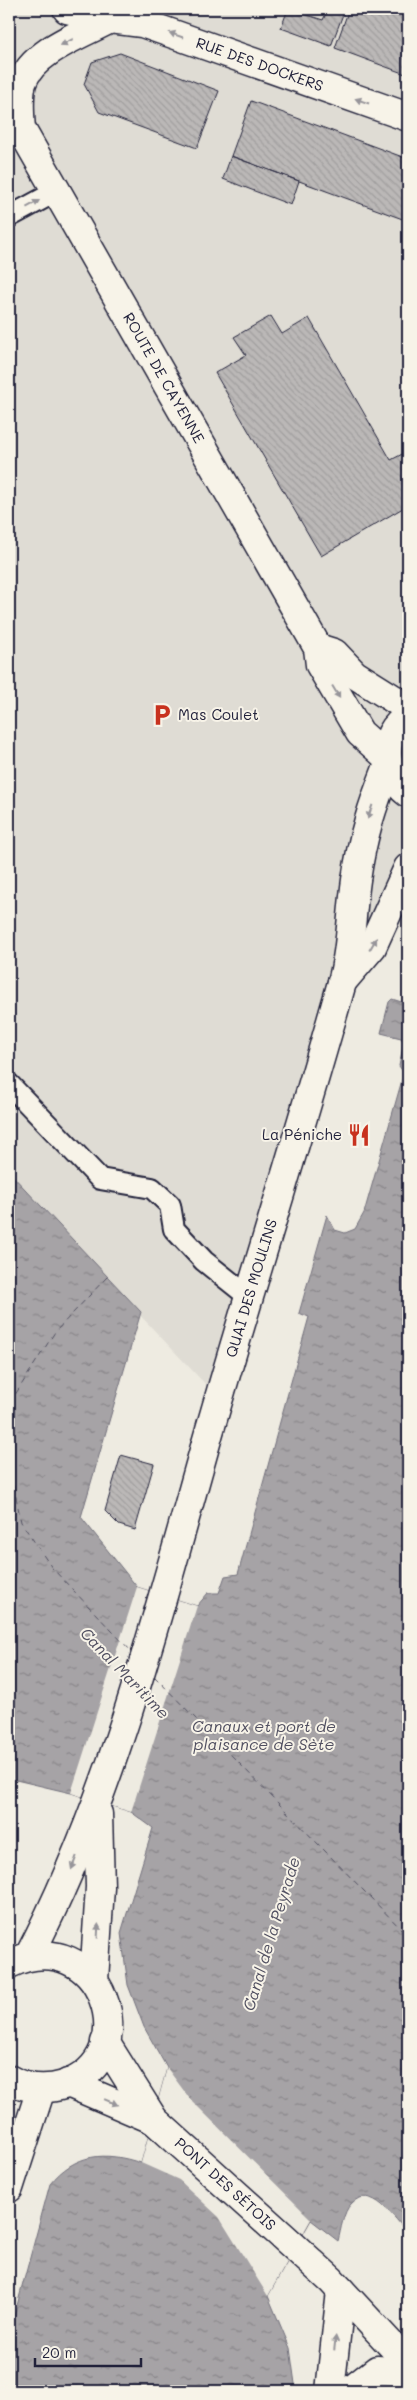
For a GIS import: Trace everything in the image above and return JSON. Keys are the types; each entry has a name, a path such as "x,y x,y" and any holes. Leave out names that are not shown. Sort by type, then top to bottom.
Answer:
{"main road":[{"name":"RUE DES DOCKERS","path":"67,9 110,19 142,23 408,117"},
{"path":"15,120 20,105 23,83 32,65 47,52 110,19"},
{"name":"ROUTE DE CAYENNE","path":"15,120 318,648 320,665 360,734 387,762 400,787 408,793"},
{"path":"318,648 334,653 354,674 408,708"},
{"name":"QUAI DES MOULINS","path":"19,1960 70,1873 98,1802 164,1596 342,982 356,878 368,816 387,762 388,743 394,730 408,716"},
{"path":"342,982 372,947 408,868"},
{"path":"94,1980 100,1887 98,1802"},
{"path":"9,2079 19,2085 40,2089 68,2083 84,2073 97,2059 105,2042 109,2020 105,1999 94,1980 81,1967 64,1959 47,1955 19,1960"},
{"name":"PONT DES SÉTOIS","path":"105,2042 154,2120 296,2247 341,2291 408,2364"},
{"name":"PONT DES SÉTOIS","path":"68,2083 154,2120"},
{"path":"9,2188 40,2089"},
{"path":"330,2391 341,2291"},
{"path":"350,2391 377,2370 408,2372"}],"lane":[{"path":"9,217 57,191"},
{"path":"9,1084 100,1179 152,1188 170,1205 174,1229 204,1261 249,1298"}],"shaded area":[{"path":"9,9 408,9 408,835 209,1388 9,1177"}],"water":[{"name":"Canaux et port de plaisance de Sète","path":"392,999 408,1004 408,2233 390,2212 367,2197 359,2198 348,2207 338,2241 311,2220 268,2296 290,2348 296,2391 9,2391 9,2335 50,2184 70,2166 91,2157 115,2157 141,2163 167,2068 144,2027 128,1985 121,1933 153,1828 131,1812 71,1793 16,1780 9,1807 9,1172 141,1312 81,1517 137,1587 197,1606 208,1593 219,1593 225,1576 238,1574 309,1317 299,1313 327,1215 335,1230 345,1233 355,1229 364,1213 404,1073 399,1066 404,1042 401,1038 381,1033 389,1002"}],"pier":[{"path":"137,1587 197,1606 131,1812 71,1793"},
{"path":"167,2068 190,2099 311,2219 268,2296 219,2217 179,2180 141,2163"}],"building":[{"path":"288,9 323,20 328,9 345,9 331,46 281,28"},
{"path":"349,9 408,9 408,75 335,48"},
{"path":"120,53 219,91 197,148 99,112 84,84 92,62"},
{"path":"251,101 408,159 408,221 231,156"},
{"path":"231,156 299,181 291,205 223,179"},
{"path":"271,316 282,334 309,318 391,460 408,451 408,505 321,556 215,373 246,355 234,337"},
{"path":"121,1455 154,1464 135,1530 119,1525 105,1511"}],"ferry route":[{"path":"107,1277 55,1332 13,1398 9,1462 21,1522 52,1568 133,1653"},
{"path":"154,1676 408,1936"}],"place":[{"name":"Mas Coulet","path":"162,715"},
{"name":"La Péniche","path":"359,1135"}],"water label":[{"name":"Canal Maritime","path":"125,1673"},
{"name":"Canal de la Peyrade","path":"271,1934"}]}
